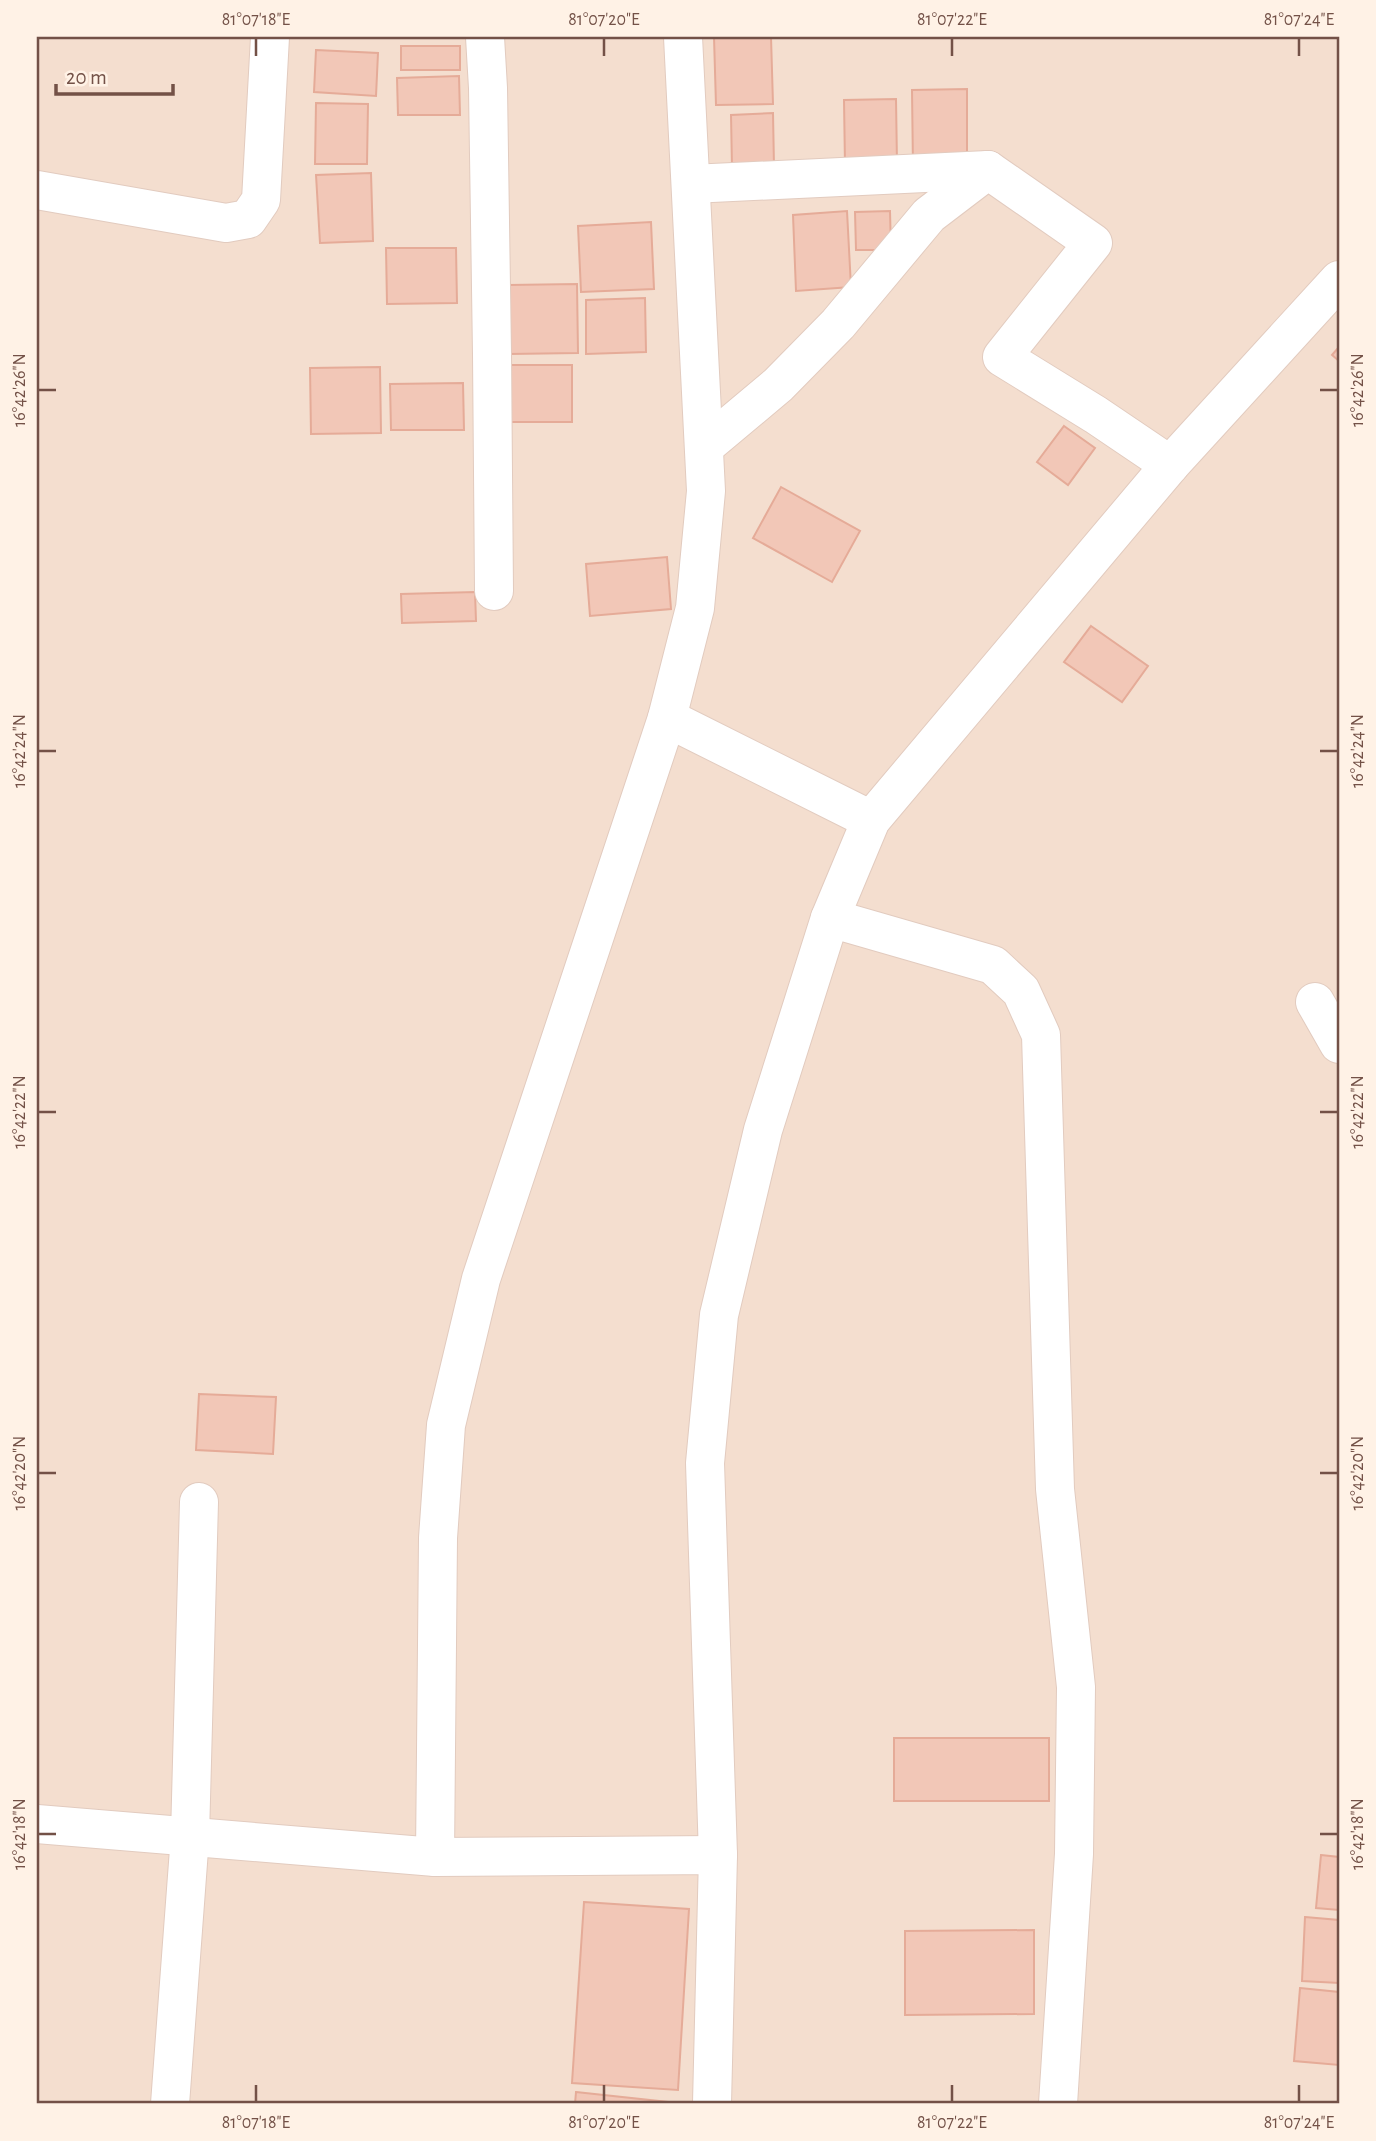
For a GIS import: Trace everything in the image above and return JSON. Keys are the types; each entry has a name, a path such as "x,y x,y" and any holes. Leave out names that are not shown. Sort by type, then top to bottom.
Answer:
{"street":[{"path":"37,190 226,223 248,219 261,200 270,37"},
{"path":"485,37 492,326 494,591"},
{"path":"435,1857 439,1538 446,1425 481,1279 667,718 695,608 706,491 683,37"},
{"path":"691,184 988,170 1093,243 1002,357 1170,465"},
{"path":"705,447 778,385 838,324 929,215 988,170"},
{"path":"712,2104 718,1855 705,1464 719,1315 763,1130 830,918 871,820 1170,465 1339,279"},
{"path":"667,718 871,820"},
{"path":"830,918 993,965 1021,991 1041,1035 1055,1489 1076,1687 1074,1854 1058,2104"},
{"path":"1315,1002 1339,1044"},
{"path":"170,2104 190,1836 199,1502"},
{"path":"37,1824 435,1857 718,1855"}],"shaded area":[{"path":"37,37 1339,37 1339,2104 37,2104"}],"building":[{"path":"714,37 771,37 773,104 716,105"},
{"path":"401,46 460,46 460,70 401,70"},
{"path":"316,50 378,53 376,96 314,92"},
{"path":"459,76 460,115 398,115 397,78"},
{"path":"967,89 967,168 913,168 912,90"},
{"path":"896,99 897,164 845,165 844,100"},
{"path":"316,103 368,104 367,164 315,164"},
{"path":"773,113 774,167 732,168 731,115"},
{"path":"371,173 373,241 320,243 316,175"},
{"path":"847,211 851,287 796,291 793,215"},
{"path":"890,211 891,250 856,250 855,212"},
{"path":"651,222 654,289 581,292 578,226"},
{"path":"386,248 456,248 457,303 387,304"},
{"path":"577,284 578,353 505,354 505,285"},
{"path":"645,298 646,352 586,354 586,300"},
{"path":"1339,347 1339,361 1332,355"},
{"path":"508,365 572,365 572,422 508,422"},
{"path":"380,367 381,433 311,434 310,368"},
{"path":"463,383 464,430 391,430 390,384"},
{"path":"1064,426 1095,448 1068,485 1037,462"},
{"path":"781,487 860,531 832,582 753,538"},
{"path":"667,557 671,609 590,616 586,564"},
{"path":"475,592 476,621 402,623 401,594"},
{"path":"1091,626 1148,666 1122,702 1064,662"},
{"path":"199,1394 276,1397 273,1454 196,1450"},
{"path":"894,1738 1049,1738 1049,1801 894,1801"},
{"path":"1321,1855 1339,1857 1339,1910 1316,1908"},
{"path":"584,1902 689,1909 678,2090 572,2083"},
{"path":"1305,1917 1339,1920 1339,1983 1302,1981"},
{"path":"1034,1930 1034,2014 905,2015 905,1931"},
{"path":"1300,1988 1339,1992 1339,2065 1294,2061"},
{"path":"576,2092 677,2103 677,2104 575,2104"}]}
